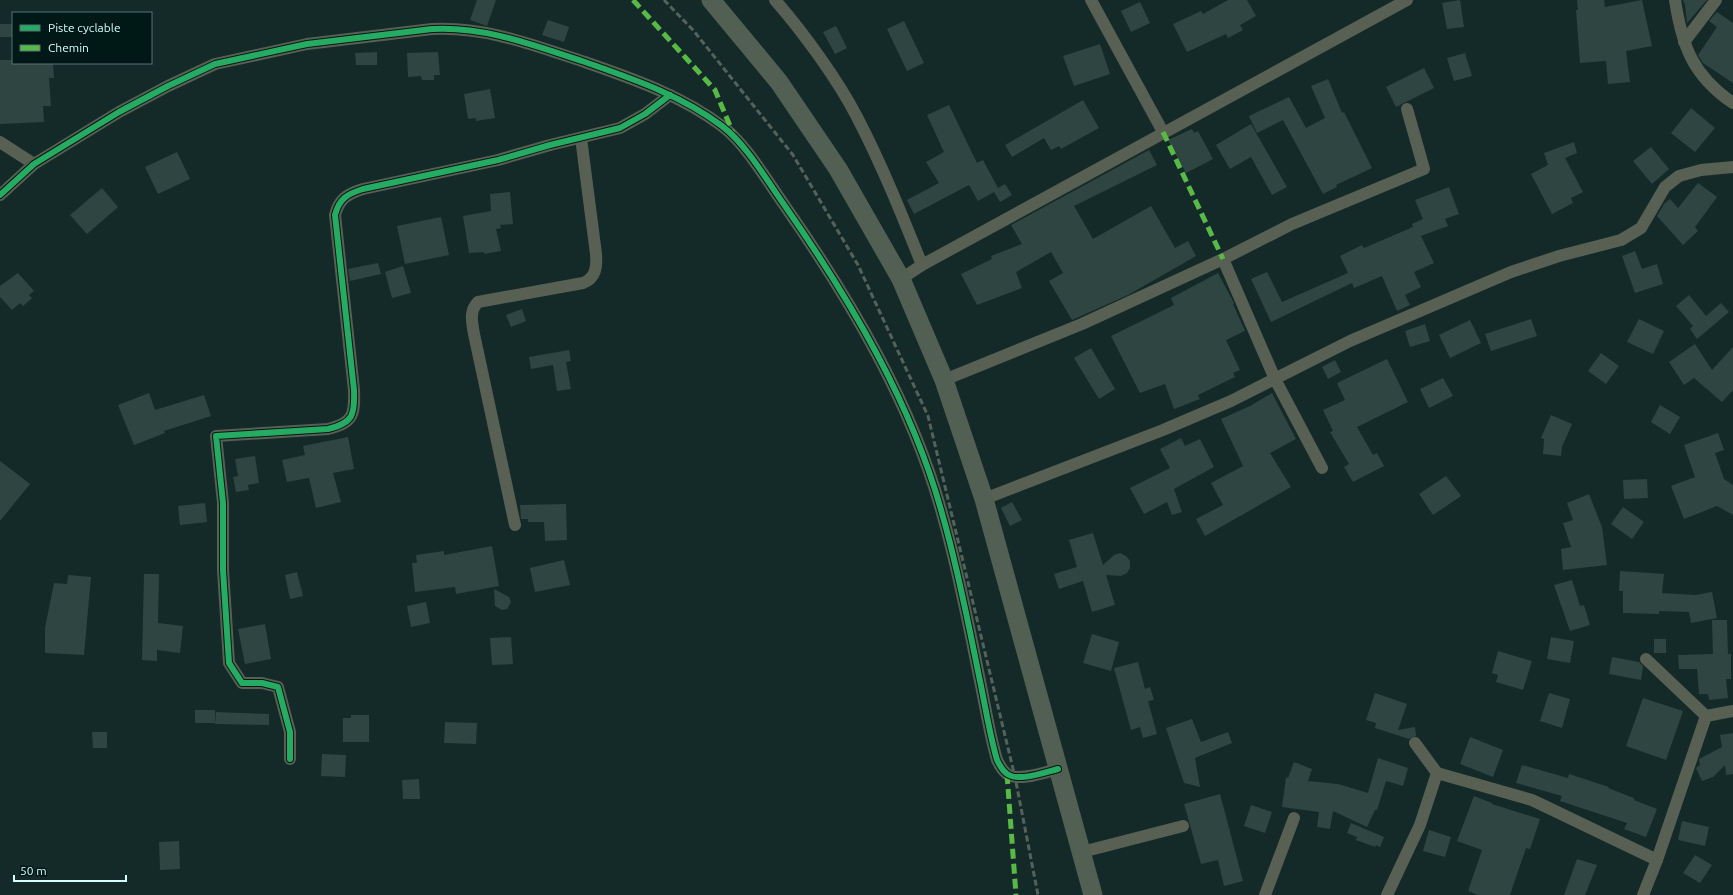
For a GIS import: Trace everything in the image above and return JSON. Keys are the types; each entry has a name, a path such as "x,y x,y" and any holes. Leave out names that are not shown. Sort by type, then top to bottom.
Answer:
{"main road":[{"path":"711,0 779,82 829,156 901,279 944,380 984,499 1093,895"}],"street":[{"path":"775,0 825,66 857,116 885,175 922,265"},
{"path":"1091,0 1163,132"},
{"path":"901,279 922,265 1163,132 1266,78 1408,0"},
{"path":"1676,0 1684,42 1691,60 1701,75 1716,90 1733,103"},
{"path":"1684,42 1716,0"},
{"path":"0,195 34,164 119,112 168,86 215,64 307,44 378,34 451,28 509,37 637,80 670,94 704,113 725,128 743,148 810,242 868,337 897,394 922,454 943,514 959,578 996,760 1007,774 1015,777 1036,775 1058,769"},
{"path":"290,759 290,732 278,687 262,683 242,683 229,663 223,570 223,503 216,436 328,429 341,425 350,420 355,409 354,390 335,215 341,200 348,194 363,189 498,160 620,128 645,114 670,94"},
{"path":"944,380 1082,324 1223,259 1292,224 1424,169 1407,109"},
{"path":"516,525 474,334 471,312 473,307 478,302 583,283 591,280 597,264 580,138"},
{"path":"0,142 34,164"},
{"path":"984,499 1163,430 1231,401 1350,341 1511,272 1559,256 1621,240 1634,234 1640,228 1665,187 1679,176 1701,170 1733,167"},
{"path":"1223,259 1275,379 1322,468"},
{"path":"1646,659 1706,716"},
{"path":"1706,716 1733,711"},
{"path":"1643,895 1657,860 1706,716"},
{"path":"1415,744 1437,772 1532,800 1657,860"},
{"path":"1387,895 1420,825 1437,772"},
{"path":"1265,895 1294,818"},
{"path":"1082,852 1183,826"}],"building":[{"path":"477,0 496,0 487,26 470,20"},
{"path":"1228,0 1247,0 1256,16 1240,25 1243,30 1228,38 1226,34 1187,52 1173,24 1201,11 1203,14"},
{"path":"1460,0 1464,27 1447,29 1442,3"},
{"path":"1577,0 1604,0 1605,7 1642,0 1652,46 1626,51 1630,82 1608,84 1606,61 1580,63 1576,10 1578,10"},
{"path":"1683,0 1707,0 1687,23"},
{"path":"1140,2 1150,23 1131,32 1121,11"},
{"path":"1717,12 1733,23 1733,83 1703,63 1698,55 1717,27 1709,21"},
{"path":"548,20 569,27 564,42 542,35"},
{"path":"904,21 924,63 907,71 887,29"},
{"path":"0,24 12,24 12,37 0,37"},
{"path":"836,26 847,48 835,54 823,32"},
{"path":"1100,44 1110,74 1074,86 1063,56"},
{"path":"377,52 377,65 356,65 355,53"},
{"path":"438,52 440,75 434,75 434,80 422,80 421,76 408,77 407,53"},
{"path":"1465,53 1472,76 1454,81 1447,58"},
{"path":"0,60 12,60 12,64 53,64 54,78 49,78 51,106 43,106 44,122 0,124"},
{"path":"1424,68 1434,88 1396,107 1386,87"},
{"path":"1328,79 1342,113 1344,112 1372,168 1336,185 1337,187 1323,194 1283,120 1257,133 1249,116 1289,97 1306,128 1325,118 1311,86"},
{"path":"490,89 495,118 476,121 476,118 468,119 464,94"},
{"path":"1083,100 1099,128 1061,149 1059,146 1051,150 1044,138 1012,157 1005,145"},
{"path":"949,105 977,163 983,160 998,188 1005,184 1012,195 1000,202 994,192 978,201 969,185 914,214 907,200 939,183 926,162 944,152 927,115"},
{"path":"1691,108 1715,128 1695,152 1671,133"},
{"path":"1251,124 1287,187 1272,195 1251,157 1230,169 1216,145"},
{"path":"1192,129 1194,133 1198,131 1213,159 1186,173 1168,140"},
{"path":"1574,142 1577,153 1565,158 1583,192 1571,198 1573,203 1552,214 1531,174 1548,165 1544,153"},
{"path":"1651,147 1669,169 1652,184 1633,161"},
{"path":"1149,150 1157,165 1074,206 1093,239 1151,206 1175,248 1188,241 1196,256 1128,295 1072,320 1049,281 1063,273 1051,252 1016,272 1022,288 977,305 961,274 992,259 991,256 1022,244 1011,225"},
{"path":"177,152 190,179 158,194 145,167"},
{"path":"1698,183 1717,197 1695,227 1698,231 1683,245 1657,216 1664,204 1670,199 1678,208"},
{"path":"1449,187 1459,214 1445,219 1448,226 1421,236 1434,263 1414,272 1421,287 1405,295 1410,305 1397,311 1382,276 1354,288 1352,283 1271,322 1251,279 1267,272 1282,302 1348,273 1340,256 1362,245 1364,248 1413,227 1412,224 1423,219 1415,200"},
{"path":"102,188 118,207 87,234 70,215"},
{"path":"510,192 513,224 500,225 501,228 496,229 501,251 484,254 484,252 469,253 463,216 491,211 490,194"},
{"path":"441,217 449,255 405,264 397,226"},
{"path":"1635,251 1642,269 1657,264 1663,284 1635,293 1622,256"},
{"path":"378,263 381,274 350,281 348,269"},
{"path":"403,266 411,293 392,298 385,272"},
{"path":"18,273 34,291 29,295 32,298 23,306 20,303 12,310 0,297 0,286"},
{"path":"1218,273 1234,303 1233,304 1245,331 1226,340 1240,370 1233,373 1235,377 1198,395 1200,399 1174,409 1165,384 1140,393 1111,336 1174,305 1171,298"},
{"path":"1689,295 1706,316 1721,303 1729,312 1697,339 1690,329 1693,326 1676,306"},
{"path":"522,309 526,321 511,327 506,315"},
{"path":"1531,319 1537,336 1491,351 1485,334"},
{"path":"1639,319 1664,331 1653,354 1627,342"},
{"path":"1470,320 1481,343 1450,358 1439,335"},
{"path":"1425,324 1430,341 1410,347 1405,331"},
{"path":"1695,344 1712,370 1733,347 1733,390 1722,402 1694,378 1684,385 1669,362"},
{"path":"1091,348 1115,389 1099,399 1074,358"},
{"path":"569,350 571,361 566,362 571,389 557,391 553,365 531,369 529,357"},
{"path":"1601,353 1619,366 1606,384 1588,371"},
{"path":"1387,359 1408,402 1357,427 1373,455 1377,453 1384,466 1353,482 1344,467 1349,464 1330,432 1333,431 1323,410 1345,400 1337,383"},
{"path":"1335,360 1341,372 1328,379 1322,367"},
{"path":"1443,378 1453,396 1429,408 1420,389"},
{"path":"149,393 155,410 204,395 211,416 164,431 165,433 134,445 118,405"},
{"path":"1272,393 1296,439 1270,453 1291,487 1205,536 1196,519 1223,505 1211,483 1243,466 1221,419 1250,406"},
{"path":"1660,405 1680,417 1670,434 1651,422"},
{"path":"1551,415 1572,424 1562,447 1561,456 1543,454 1544,439 1541,438"},
{"path":"1718,433 1724,450 1715,453 1724,479 1733,485 1733,515 1717,506 1684,519 1671,486 1695,477 1684,445"},
{"path":"348,437 354,469 333,473 341,502 316,508 309,478 287,482 282,460 305,455 303,446"},
{"path":"1181,438 1185,446 1200,439 1214,467 1174,489 1182,512 1172,515 1167,502 1144,514 1130,488 1170,468 1160,449"},
{"path":"255,456 259,483 248,485 249,490 236,492 233,477 238,476 235,459"},
{"path":"0,461 30,484 0,521"},
{"path":"1446,476 1461,496 1433,515 1419,494"},
{"path":"1647,479 1648,498 1624,499 1623,480"},
{"path":"1589,494 1602,527 1607,565 1563,570 1561,549 1571,547 1563,523 1573,520 1567,503"},
{"path":"1012,502 1022,520 1010,526 1001,508"},
{"path":"205,503 207,522 180,525 178,506"},
{"path":"566,504 567,540 545,541 544,522 528,522 528,519 521,519 520,505"},
{"path":"1623,507 1644,522 1632,539 1611,524"},
{"path":"1093,533 1103,565 1114,555 1120,553 1126,556 1130,561 1130,568 1127,573 1121,576 1106,575 1115,605 1092,612 1083,581 1059,589 1054,574 1077,567 1069,540"},
{"path":"492,546 499,586 456,594 455,587 415,592 412,563 417,563 416,555 444,551 444,555"},
{"path":"564,560 570,585 535,592 530,568"},
{"path":"1620,571 1664,574 1662,593 1695,595 1712,592 1717,618 1691,623 1689,612 1659,611 1659,614 1623,613 1623,591 1619,591"},
{"path":"297,572 303,596 290,599 285,575"},
{"path":"144,574 159,574 158,623 183,626 180,653 157,650 157,661 142,660"},
{"path":"68,575 91,577 84,655 45,653 45,628 54,583 67,584"},
{"path":"1572,580 1580,606 1584,605 1590,625 1570,631 1554,585"},
{"path":"494,589 509,597 511,602 507,609 502,610 495,606"},
{"path":"426,602 430,623 411,627 407,606"},
{"path":"1712,620 1727,620 1728,654 1731,654 1731,679 1726,679 1728,698 1709,700 1708,694 1699,694 1697,669 1679,669 1678,655 1713,654"},
{"path":"265,624 271,659 245,664 238,629"},
{"path":"1092,634 1119,642 1111,671 1083,663"},
{"path":"511,637 513,664 492,665 490,638"},
{"path":"1551,637 1574,641 1570,663 1547,659"},
{"path":"1654,639 1666,639 1666,653 1654,653"},
{"path":"1498,651 1532,661 1523,690 1496,682 1498,675 1492,673"},
{"path":"1612,657 1639,662 1643,666 1641,680 1609,674"},
{"path":"1138,662 1145,689 1150,687 1154,700 1148,701 1157,734 1143,738 1140,727 1131,730 1114,668"},
{"path":"1375,693 1407,704 1398,730 1415,727 1416,736 1409,739 1375,728 1376,723 1366,720"},
{"path":"1549,693 1570,699 1562,728 1540,721"},
{"path":"1643,698 1683,711 1666,760 1626,746"},
{"path":"195,710 215,710 215,723 195,723"},
{"path":"216,712 269,714 269,725 215,724"},
{"path":"351,715 369,715 369,742 343,742 343,718 351,718"},
{"path":"1192,719 1201,742 1228,732 1232,743 1195,758 1200,787 1184,783 1166,728"},
{"path":"445,722 477,723 476,744 444,743"},
{"path":"92,732 107,732 107,748 93,748"},
{"path":"1733,733 1733,774 1726,775 1725,765 1713,777 1702,781 1696,768 1700,765 1699,759 1722,747 1720,735"},
{"path":"1470,737 1503,750 1493,777 1460,764"},
{"path":"322,754 346,755 345,777 321,776"},
{"path":"1378,758 1408,768 1403,786 1386,781 1377,810 1375,810 1367,827 1333,811 1330,829 1317,827 1319,812 1282,807 1286,777 1288,778 1294,762 1312,769 1308,781 1338,784 1368,793"},
{"path":"1522,765 1568,778 1569,774 1609,787 1608,788 1657,809 1646,837 1624,829 1627,823 1560,801 1562,796 1516,783"},
{"path":"419,779 420,799 403,799 402,780"},
{"path":"1220,794 1243,881 1224,886 1218,860 1201,864 1184,804"},
{"path":"1474,796 1492,804 1540,819 1530,849 1526,848 1510,895 1478,895 1468,891 1482,850 1457,841"},
{"path":"1251,805 1272,812 1265,833 1244,826"},
{"path":"1682,821 1709,827 1705,846 1678,840"},
{"path":"1351,823 1384,837 1380,847 1376,845 1375,847 1356,840 1357,837 1347,833"},
{"path":"1429,830 1451,837 1445,857 1423,851"},
{"path":"179,841 180,869 160,870 159,842"},
{"path":"1695,855 1712,865 1700,883 1683,873"},
{"path":"1577,859 1597,865 1585,895 1564,895"}],"railway":[{"path":"664,0 693,30 793,155 858,265 928,416 1015,777 1038,895"}],"marked path":[{"path":"633,0 715,90 733,133"},
{"path":"1163,132 1223,259"},
{"path":"1007,774 1016,895"}],"cycle path":[{"path":"0,195 34,164 119,112 168,86 215,64 307,44 432,29 452,29 491,34 510,38 585,62 656,89 690,105 722,126 731,134 756,164 810,242 833,279 878,355 897,394 915,435 930,475 943,517 962,596 997,760 1006,773 1017,777 1031,776 1058,769"},
{"path":"290,759 290,732 278,687 262,683 242,683 229,663 223,570 223,503 216,436 328,429 343,424 351,417 354,406 354,390 335,215 341,201 348,195 363,189 498,160 550,145 620,128 645,114 670,95"}]}
